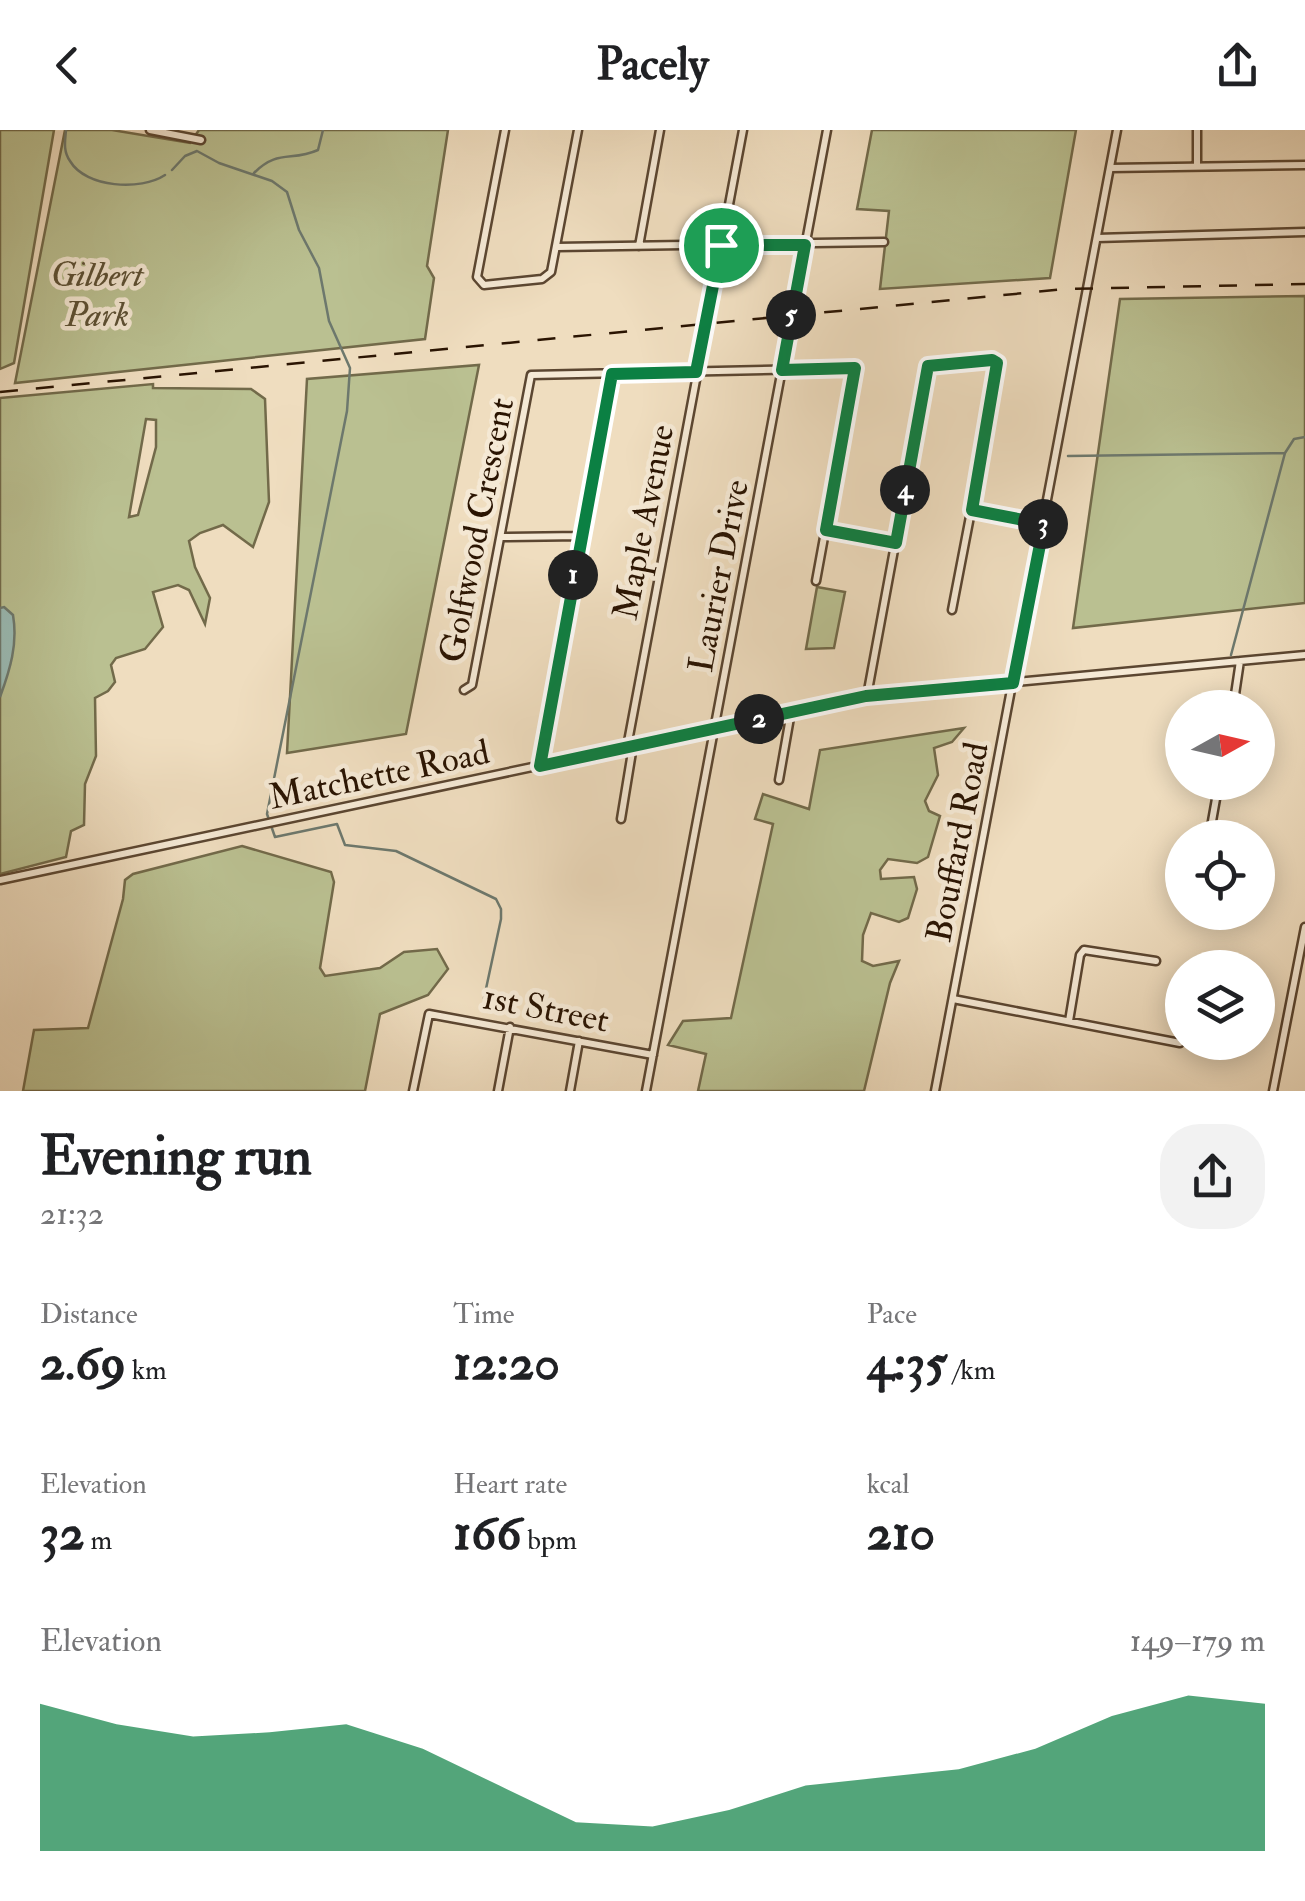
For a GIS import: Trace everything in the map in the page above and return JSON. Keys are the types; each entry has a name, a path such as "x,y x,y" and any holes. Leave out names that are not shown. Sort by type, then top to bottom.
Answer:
{"street":[{"path":"150,130 202,140"},
{"path":"504,130 476,278 484,284 542,280 550,272 578,130"},
{"path":"639,246 660,130"},
{"name":"Maple Avenue","path":"622,820 630,746 743,130"},
{"name":"Laurier Drive","path":"646,1091 827,130"},
{"name":"Bouffard Road","path":"936,1091 1117,130"},
{"path":"1197,130 1197,166"},
{"path":"1110,168 1305,164"},
{"path":"1097,238 1305,232"},
{"path":"557,247 884,242"},
{"path":"866,696 928,366 992,360 997,363 952,610"},
{"path":"540,766 612,374 855,368 816,581"},
{"name":"Golfwood Crescent","path":"464,690 472,685 530,375 612,374"},
{"path":"972,510 1044,524"},
{"path":"826,530 896,543"},
{"path":"501,537 581,536"},
{"name":"Matchette Road","path":"0,880 866,696 1305,655"},
{"path":"1236,690 1240,662"},
{"path":"778,780 791,712"},
{"path":"1273,1091 1305,927"},
{"path":"1069,1021 1080,954 1084,950 1156,961"},
{"path":"953,999 1165,1040"},
{"name":"1st Street","path":"413,1091 428,1014 653,1055"},
{"path":"498,1091 510,1028"},
{"path":"570,1091 579,1041"}],"green space":[{"path":"0,130 54,130 14,363 0,369"},
{"name":"Gilbert Park","path":"65,130 112,130 190,143 199,130 448,130 427,266 434,278 425,339 15,383"},
{"path":"872,130 1076,130 1050,278 880,289 889,211 857,209"},
{"path":"1305,296 1305,603 1073,628 1120,299"},
{"path":"479,365 406,734 287,753 307,379"},
{"path":"153,384 153,388 251,389 265,399 269,502 253,547 223,525 189,541 195,567 210,598 205,624 189,590 178,585 153,592 163,627 145,649 116,658 111,665 115,682 95,698 96,756 85,784 84,825 71,831 66,857 0,874 0,398","holes":["146,419 156,420 156,447 138,515 129,517"]},
{"path":"817,587 845,592 834,648 806,649"},
{"path":"964,728 952,742 934,748 938,775 925,801 929,811 940,816 928,857 917,863 888,859 880,870 881,879 914,877 917,889 908,918 899,922 871,913 863,935 862,961 873,966 899,961 864,1091 698,1091 706,1054 668,1045 683,1021 731,1018 773,824 755,819 763,794 809,809 820,750"},
{"path":"242,846 331,872 334,882 320,968 325,976 380,968 404,952 437,949 448,969 428,995 380,1014 365,1091 23,1091 34,1030 88,1028 125,880 133,874"}],"water":[{"path":"0,608 13,615 14,647 0,697"}],"waterway":[{"path":"66,130 68,157 88,177 129,185 165,175"},
{"path":"254,173 278,158 318,150 323,130"},
{"path":"172,170 185,156 197,151 272,181 287,192 299,230 319,268 329,321 350,368 347,411 267,814 275,837 337,824 345,845 396,851 496,899 501,919 484,998"},
{"path":"1231,655 1285,453 1294,439 1305,437"},
{"path":"1068,456 1285,453"}],"railway":[{"path":"0,392 1066,289 1305,284"}],"route":[{"path":"721,245 805,245 782,370 855,368 826,530 896,543 928,366 992,360 997,363 972,510 1044,524 1013,683 866,696 540,766 612,374 696,372 721,245"}]}
